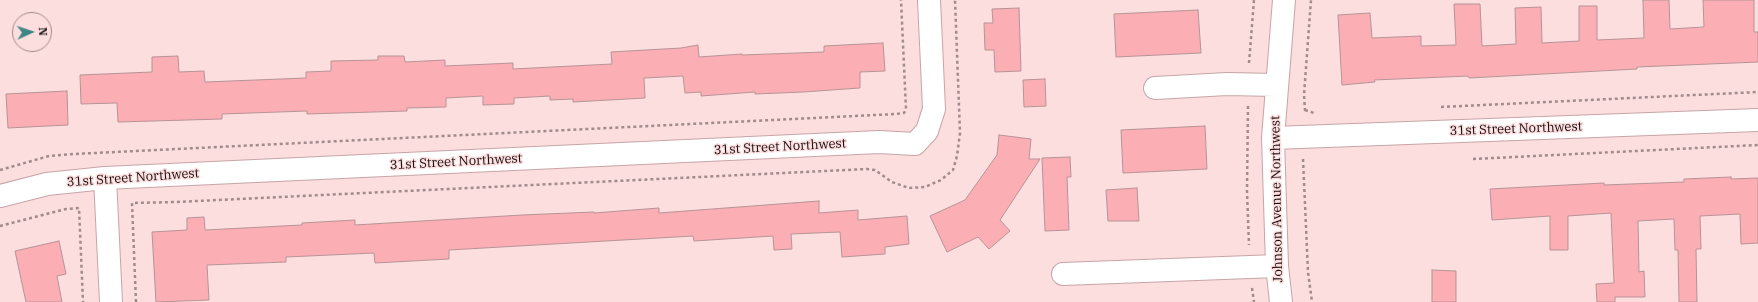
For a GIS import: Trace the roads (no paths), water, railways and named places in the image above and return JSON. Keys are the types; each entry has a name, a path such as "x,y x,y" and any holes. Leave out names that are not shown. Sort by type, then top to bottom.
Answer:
{"street":[{"name":"31st Street Northwest","path":"0,196 47,184 105,178 871,142 915,144 927,130 934,109 929,0"},
{"name":"Johnson Avenue Northwest","path":"1281,302 1277,266 1273,138 1284,0"},
{"path":"1155,88 1227,84 1277,85"},
{"name":"31st Street Northwest","path":"1273,138 1758,120"},
{"path":"105,178 111,302"},
{"path":"1063,274 1277,266"}]}
